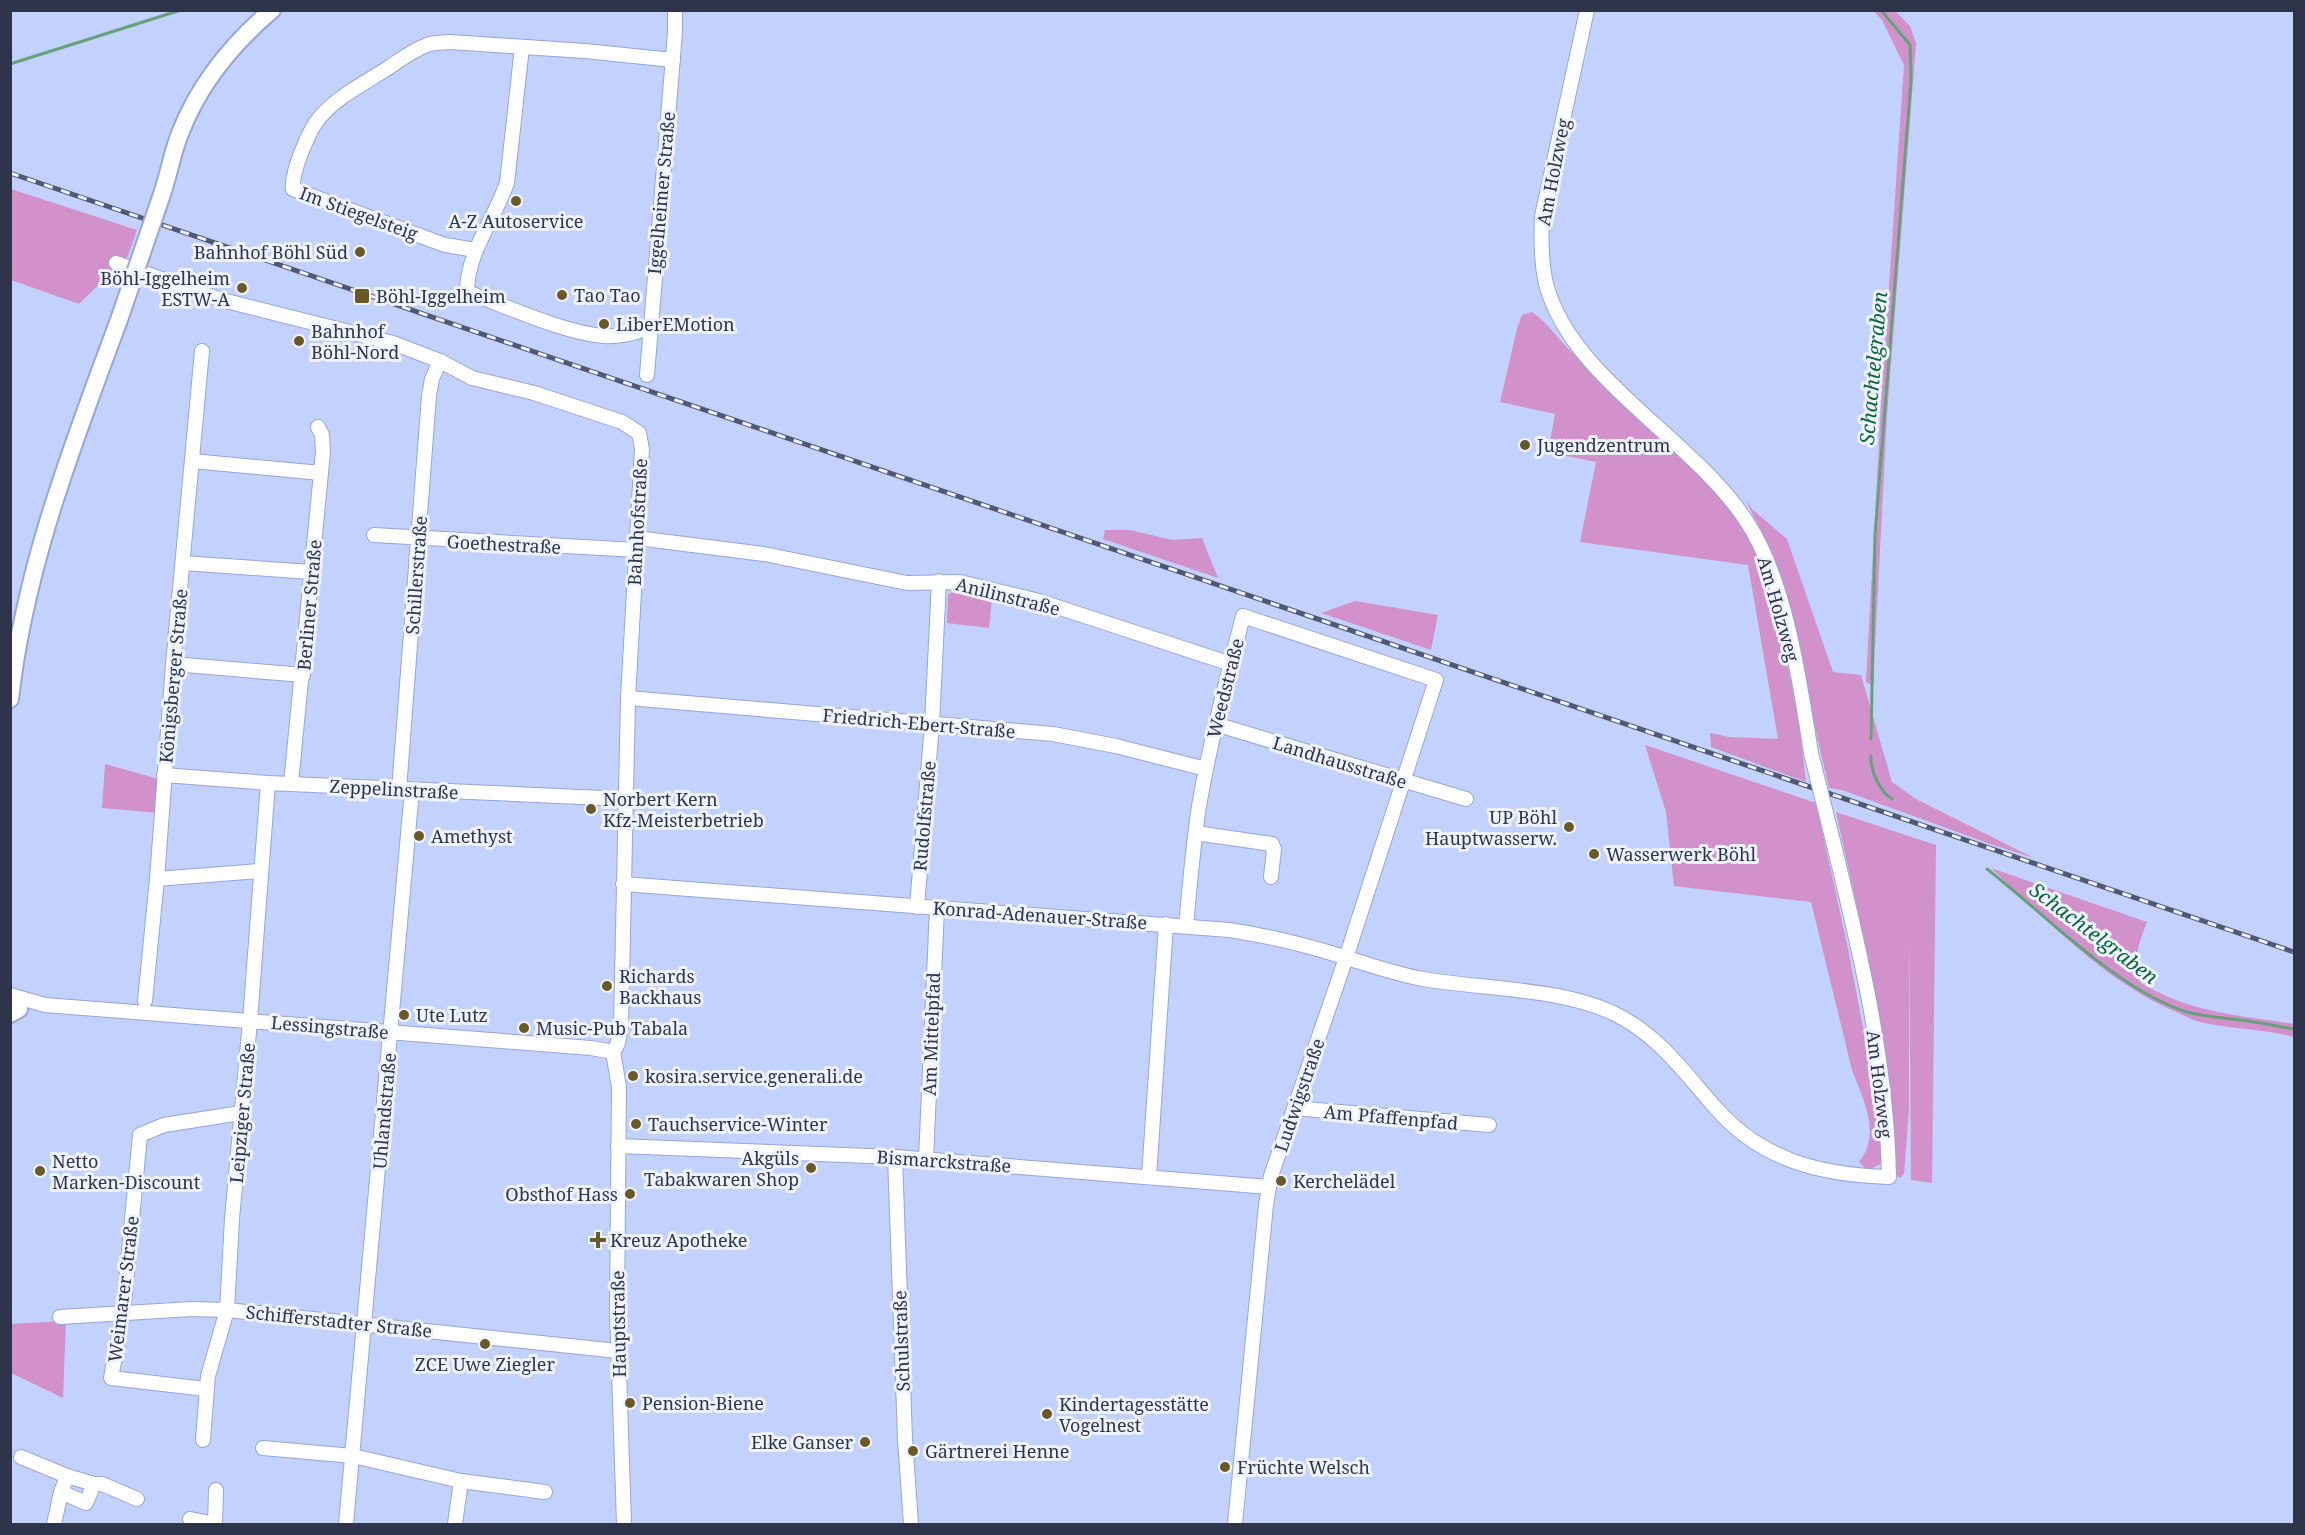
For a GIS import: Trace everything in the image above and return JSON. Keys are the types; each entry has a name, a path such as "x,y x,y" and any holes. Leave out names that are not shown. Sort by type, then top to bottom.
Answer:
{"main road":[{"path":"10,699 22,622 44,533 161,197 181,130 202,89 237,42 273,10"}],"street":[{"name":"Iggelheimer Straße","path":"647,375 673,60 675,10"},
{"name":"Am Holzweg","path":"1587,10 1542,216 1541,242 1546,284 1577,346 1619,390 1720,484 1743,514 1761,545 1771,569 1801,690 1811,753 1855,930 1881,1075 1888,1132 1889,1177"},
{"name":"Im Stiegelsteig","path":"475,250 445,245 293,189 309,133 325,111 417,49 430,44 450,42 585,51 673,60"},
{"path":"522,47 507,183 502,198 475,250 467,275 467,292 572,330 591,334 625,335 650,327"},
{"name":"Bahnhofstraße","path":"117,263 222,300 366,335 440,361 483,381 526,390 622,422 639,433 642,449 628,698 621,1026 614,1052"},
{"name":"Königsberger Straße","path":"145,1001 202,351"},
{"name":"Schillerstraße","path":"406,790 429,396 432,379 440,361"},
{"name":"Berliner Straße","path":"291,784 321,473 323,441 318,427"},
{"path":"192,461 321,473"},
{"name":"Goethestraße","path":"374,535 419,539 636,544"},
{"name":"Anilinstraße","path":"636,544 765,554 907,583 960,582 1039,601 1231,664"},
{"path":"183,563 311,572"},
{"name":"Rudolfstraße","path":"916,907 932,724 939,581"},
{"name":"Weedstraße","path":"1186,925 1206,769 1215,724 1243,616 1436,680"},
{"path":"173,664 303,675"},
{"name":"Ludwigstraße","path":"1235,1524 1269,1187 1436,680"},
{"name":"Friedrich-Ebert-Straße","path":"628,698 1053,734 1116,746 1206,769"},
{"name":"Landhausstraße","path":"1215,724 1466,799"},
{"name":"Zeppelinstraße","path":"164,775 268,783 625,799"},
{"name":"Leipziger Straße","path":"203,1440 206,1389 227,1310 232,1219 268,783"},
{"name":"Uhlandstraße","path":"346,1524 392,1032 406,790"},
{"path":"1196,833 1272,844 1274,849 1271,877"},
{"path":"157,879 260,871"},
{"name":"Konrad-Adenauer-Straße","path":"623,884 1186,925 1272,937 1402,974 1450,983 1558,997 1598,1007 1615,1014 1664,1049 1723,1116 1764,1148 1817,1170 1855,1176 1889,1177"},
{"name":"Am Mittelpfad","path":"926,1160 937,908"},
{"path":"1149,1177 1166,924"},
{"name":"Lessingstraße","path":"13,1007 45,1005 591,1048 614,1052"},
{"name":"Hauptstraße","path":"614,1052 619,1087 618,1351 624,1524"},
{"name":"Am Pfaffenpfad","path":"1294,1108 1489,1125"},
{"name":"Weimarer Straße","path":"206,1389 111,1378 123,1313 140,1135 164,1125 241,1113"},
{"name":"Bismarckstraße","path":"618,1146 895,1156 1269,1187"},
{"name":"Schulstraße","path":"895,1156 905,1439 911,1524"},
{"name":"Schifferstadter Straße","path":"60,1317 227,1310 618,1351"},
{"path":"263,1448 353,1456 461,1481 545,1492"},
{"path":"21,1457 67,1476 102,1484 137,1499"},
{"path":"54,1524 60,1492 67,1476"},
{"path":"455,1524 461,1481"},
{"path":"60,1492 86,1503 94,1484"},
{"path":"190,1519 215,1524 216,1490"}],"shaded area":[{"path":"1874,11 1895,11 1910,26 1916,43 1887,415 1873,686 1866,682 1881,404 1904,65 1882,20"},
{"path":"11,189 137,230 128,256 79,304 11,280"},
{"path":"1532,312 1731,507 1752,543 1770,593 1797,706 1806,782 1711,747 1710,733 1729,737 1778,739 1748,565 1580,542 1596,462 1548,452 1555,414 1500,402 1517,329 1522,315"},
{"path":"1746,501 1753,510 1787,539 1833,672 1861,675 1892,782 1916,799 2034,858 1842,790 1829,788 1786,603 1769,547"},
{"path":"1105,530 1130,530 1172,540 1202,538 1218,578 1103,539"},
{"path":"955,590 992,598 989,628 947,623 948,595"},
{"path":"1355,601 1438,615 1431,650 1321,613"},
{"path":"1645,745 1816,803 1847,944 1875,1090 1884,1151 1880,1164 1873,1168 1866,1169 1859,1162 1866,1151 1869,1140 1868,1116 1852,1070 1811,902 1674,886 1666,812"},
{"path":"105,764 155,778 160,785 158,813 102,808"},
{"path":"1836,812 1936,845 1932,1183 1911,1180 1909,924 1909,1109 1904,1174 1900,1178 1895,1174 1890,1095 1863,935"},
{"path":"1991,868 2147,922 2137,959 2141,983 2178,1001 2197,1007 2294,1024 2294,1037 2200,1022 2148,998 2123,983 2077,947"},
{"path":"66,1321 63,1398 11,1373 10,1324"}],"waterway":[{"path":"10,64 181,10"},
{"name":"Schachtelgraben","path":"1871,739 1875,535 1911,80 1910,45 1881,10"},
{"name":"Schachtelgraben","path":"1871,756 1872,768 1877,780 1892,799"},
{"name":"Schachtelgraben","path":"1987,869 2082,949 2134,987 2187,1012 2294,1029"}],"railway":[{"path":"10,173 2294,952"}],"place":[{"name":"A-Z Autoservice","path":"516,201"},
{"name":"Bahnhof Böhl Süd","path":"360,252"},
{"name":"Böhl-Iggelheim ESTW-A","path":"242,288"},
{"name":"Tao Tao","path":"562,295"},
{"name":"Böhl-Iggelheim","path":"362,296"},
{"name":"LiberEMotion","path":"604,324"},
{"name":"Bahnhof Böhl-Nord","path":"299,341"},
{"name":"Jugendzentrum","path":"1525,445"},
{"name":"Norbert Kern Kfz-Meisterbetrieb","path":"591,809"},
{"name":"UP Böhl Hauptwasserw.","path":"1569,827"},
{"name":"Amethyst","path":"419,836"},
{"name":"Wasserwerk Böhl","path":"1594,854"},
{"name":"Richards Backhaus","path":"607,986"},
{"name":"Ute Lutz","path":"404,1015"},
{"name":"Music-Pub Tabala","path":"524,1028"},
{"name":"kosira.service.generali.de","path":"633,1076"},
{"name":"Tauchservice-Winter","path":"636,1124"},
{"name":"Akgüls Tabakwaren Shop","path":"811,1168"},
{"name":"Netto Marken-Discount","path":"40,1171"},
{"name":"Kerchelädel","path":"1281,1181"},
{"name":"Obsthof Hass","path":"630,1194"},
{"name":"Kreuz Apotheke","path":"598,1240"},
{"name":"ZCE Uwe Ziegler","path":"485,1344"},
{"name":"Pension-Biene","path":"630,1403"},
{"name":"Kindertagesstätte Vogelnest","path":"1047,1414"},
{"name":"Elke Ganser","path":"865,1442"},
{"name":"Gärtnerei Henne","path":"913,1451"},
{"name":"Früchte Welsch","path":"1225,1467"}]}
